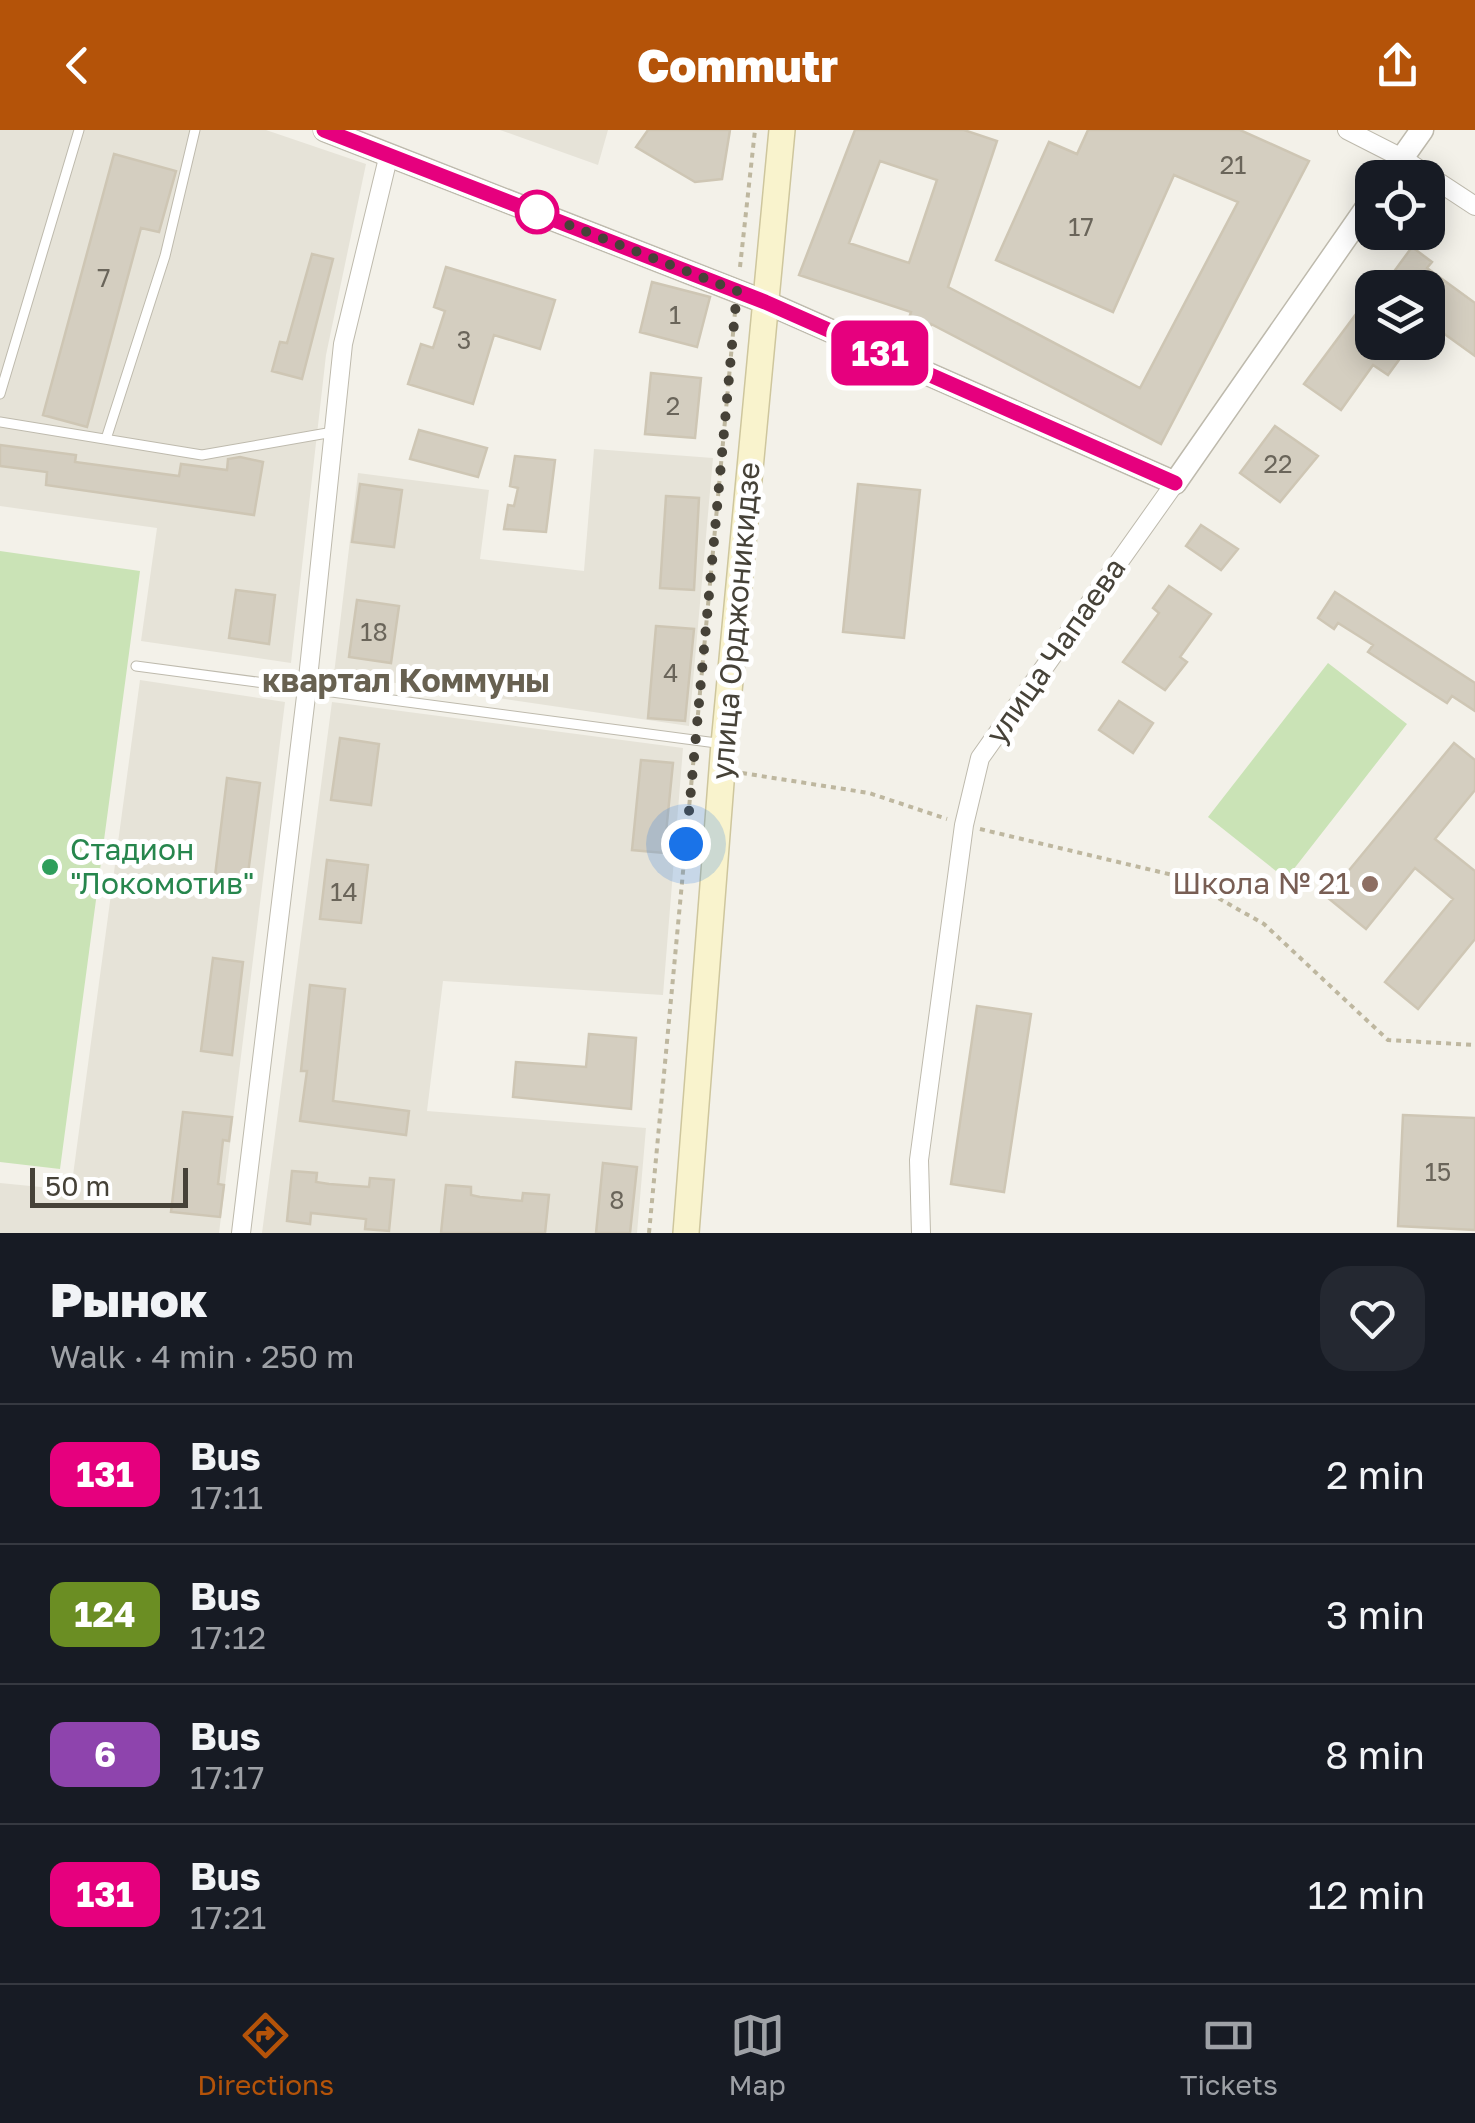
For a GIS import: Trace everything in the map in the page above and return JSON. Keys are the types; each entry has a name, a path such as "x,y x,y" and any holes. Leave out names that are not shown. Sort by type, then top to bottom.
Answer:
{"main road":[{"name":"улица Орджоникидзе","path":"686,1233 724,756 782,130"}],"street":[{"path":"324,130 765,302 1175,483"},
{"path":"1347,130 1402,158 1475,206"},
{"path":"1402,158 1422,130"},
{"path":"241,1233 344,344 389,154"},
{"name":"улица Чапаева","path":"921,1233 919,1160 964,825 980,758 1355,224"}],"lane":[{"path":"0,394 79,130"},
{"path":"106,439 166,256 194,130"},
{"path":"0,422 202,454 334,432"},
{"path":"136,666 696,740 724,756"}],"path":[{"path":"650,1233 755,130"},
{"path":"693,766 724,756 869,794 964,825 1181,877 1264,924 1388,1040 1475,1045"}],"shaded area":[{"path":"0,130 266,130 366,164 326,355 291,663 141,641 157,528 0,506"},
{"path":"500,130 608,130 598,165"},
{"path":"594,449 713,458 689,726 334,674 358,473 489,490 480,559 584,571"},
{"path":"140,680 285,702 219,1233 0,1233 0,1183 71,1190"},
{"path":"332,702 683,748 663,995 443,981 427,1111 646,1128 637,1233 262,1233"}],"green space":[{"name":"Стадион \"Локомотив\"","path":"0,551 140,571 60,1169 0,1162"},
{"path":"1328,663 1407,724 1286,879 1208,817"}],"building":[{"path":"648,130 730,130 722,179 695,182 636,147"},
{"path":"855,130 964,130 997,141 948,287 1140,388 1238,202 1174,175 1113,312 996,260 1049,142 1077,154 1088,130 1240,130 1309,161 1161,444 931,324 929,329 908,321 911,312 799,275","holes":["880,161 937,180 909,263 849,243"]},
{"path":"114,154 176,171 159,232 141,228 87,427 43,415"},
{"path":"1410,250 1432,262 1427,268 1430,270 1395,270"},
{"path":"312,254 333,259 302,379 272,371 280,342 287,343"},
{"path":"446,267 555,300 540,349 494,335 473,404 408,384 421,344 433,348 445,311 434,307"},
{"path":"1445,281 1475,303 1475,356 1445,334"},
{"path":"652,282 710,297 697,347 640,332"},
{"path":"1355,315 1355,360 1399,360 1388,375 1373,365 1341,410 1304,384"},
{"path":"651,373 701,378 695,438 645,434"},
{"path":"1275,426 1318,456 1280,502 1240,473"},
{"path":"419,430 487,448 478,477 410,459"},
{"path":"0,445 76,455 75,462 179,476 181,464 227,470 228,459 240,457 263,462 254,515 46,485 47,472 0,466"},
{"path":"515,456 555,460 546,532 504,529 508,505 514,506 518,488 510,486"},
{"path":"360,484 402,490 394,547 352,542"},
{"path":"858,484 920,490 904,638 843,632"},
{"path":"666,496 699,498 694,590 660,588"},
{"path":"1201,525 1238,549 1221,570 1186,546"},
{"path":"1169,586 1211,614 1180,657 1187,662 1165,690 1123,662 1159,613 1153,608"},
{"path":"236,590 275,595 269,644 229,638"},
{"path":"1335,592 1475,683 1475,711 1452,696 1447,703 1368,652 1373,645 1338,623 1334,629 1318,618"},
{"path":"357,600 399,606 391,663 349,657"},
{"path":"656,626 694,629 685,721 648,718"},
{"path":"1119,701 1153,723 1133,753 1099,730"},
{"path":"340,738 379,744 371,805 331,800"},
{"name":"Школа № 21","path":"1454,743 1475,760 1475,790 1435,839 1475,871 1475,939 1418,1009 1385,982 1453,899 1415,868 1366,929 1327,897"},
{"path":"641,760 673,763 664,853 632,850"},
{"path":"227,778 260,783 247,881 215,876"},
{"path":"327,860 368,865 361,923 320,919"},
{"path":"213,958 243,962 232,1055 201,1051"},
{"path":"310,985 345,989 333,1101 409,1111 406,1135 300,1121 307,1071 301,1071"},
{"path":"977,1006 1031,1014 1004,1192 951,1184"},
{"path":"589,1034 636,1038 631,1109 513,1097 516,1062 586,1067"},
{"path":"183,1112 232,1117 229,1141 223,1140 218,1184 224,1185 220,1217 171,1212"},
{"path":"1403,1115 1475,1118 1475,1230 1398,1226"},
{"path":"603,1163 637,1167 630,1233 596,1233"},
{"path":"292,1171 317,1173 316,1182 329,1184 369,1187 370,1178 394,1180 389,1231 365,1229 366,1219 311,1213 310,1224 287,1221"},
{"path":"446,1185 471,1187 471,1195 480,1197 522,1201 523,1193 549,1195 545,1233 441,1233"}],"bus line":[{"name":"131","path":"324,130 765,302 1175,483"}],"place":[{"name":"Стадион \"Локомотив\"","path":"50,867"},
{"name":"Школа № 21","path":"1370,884"}],"district":[{"name":"квартал Коммуны","path":"406,681"}],"route":[{"path":"537,212 528,209 737,291 686,844"}]}
